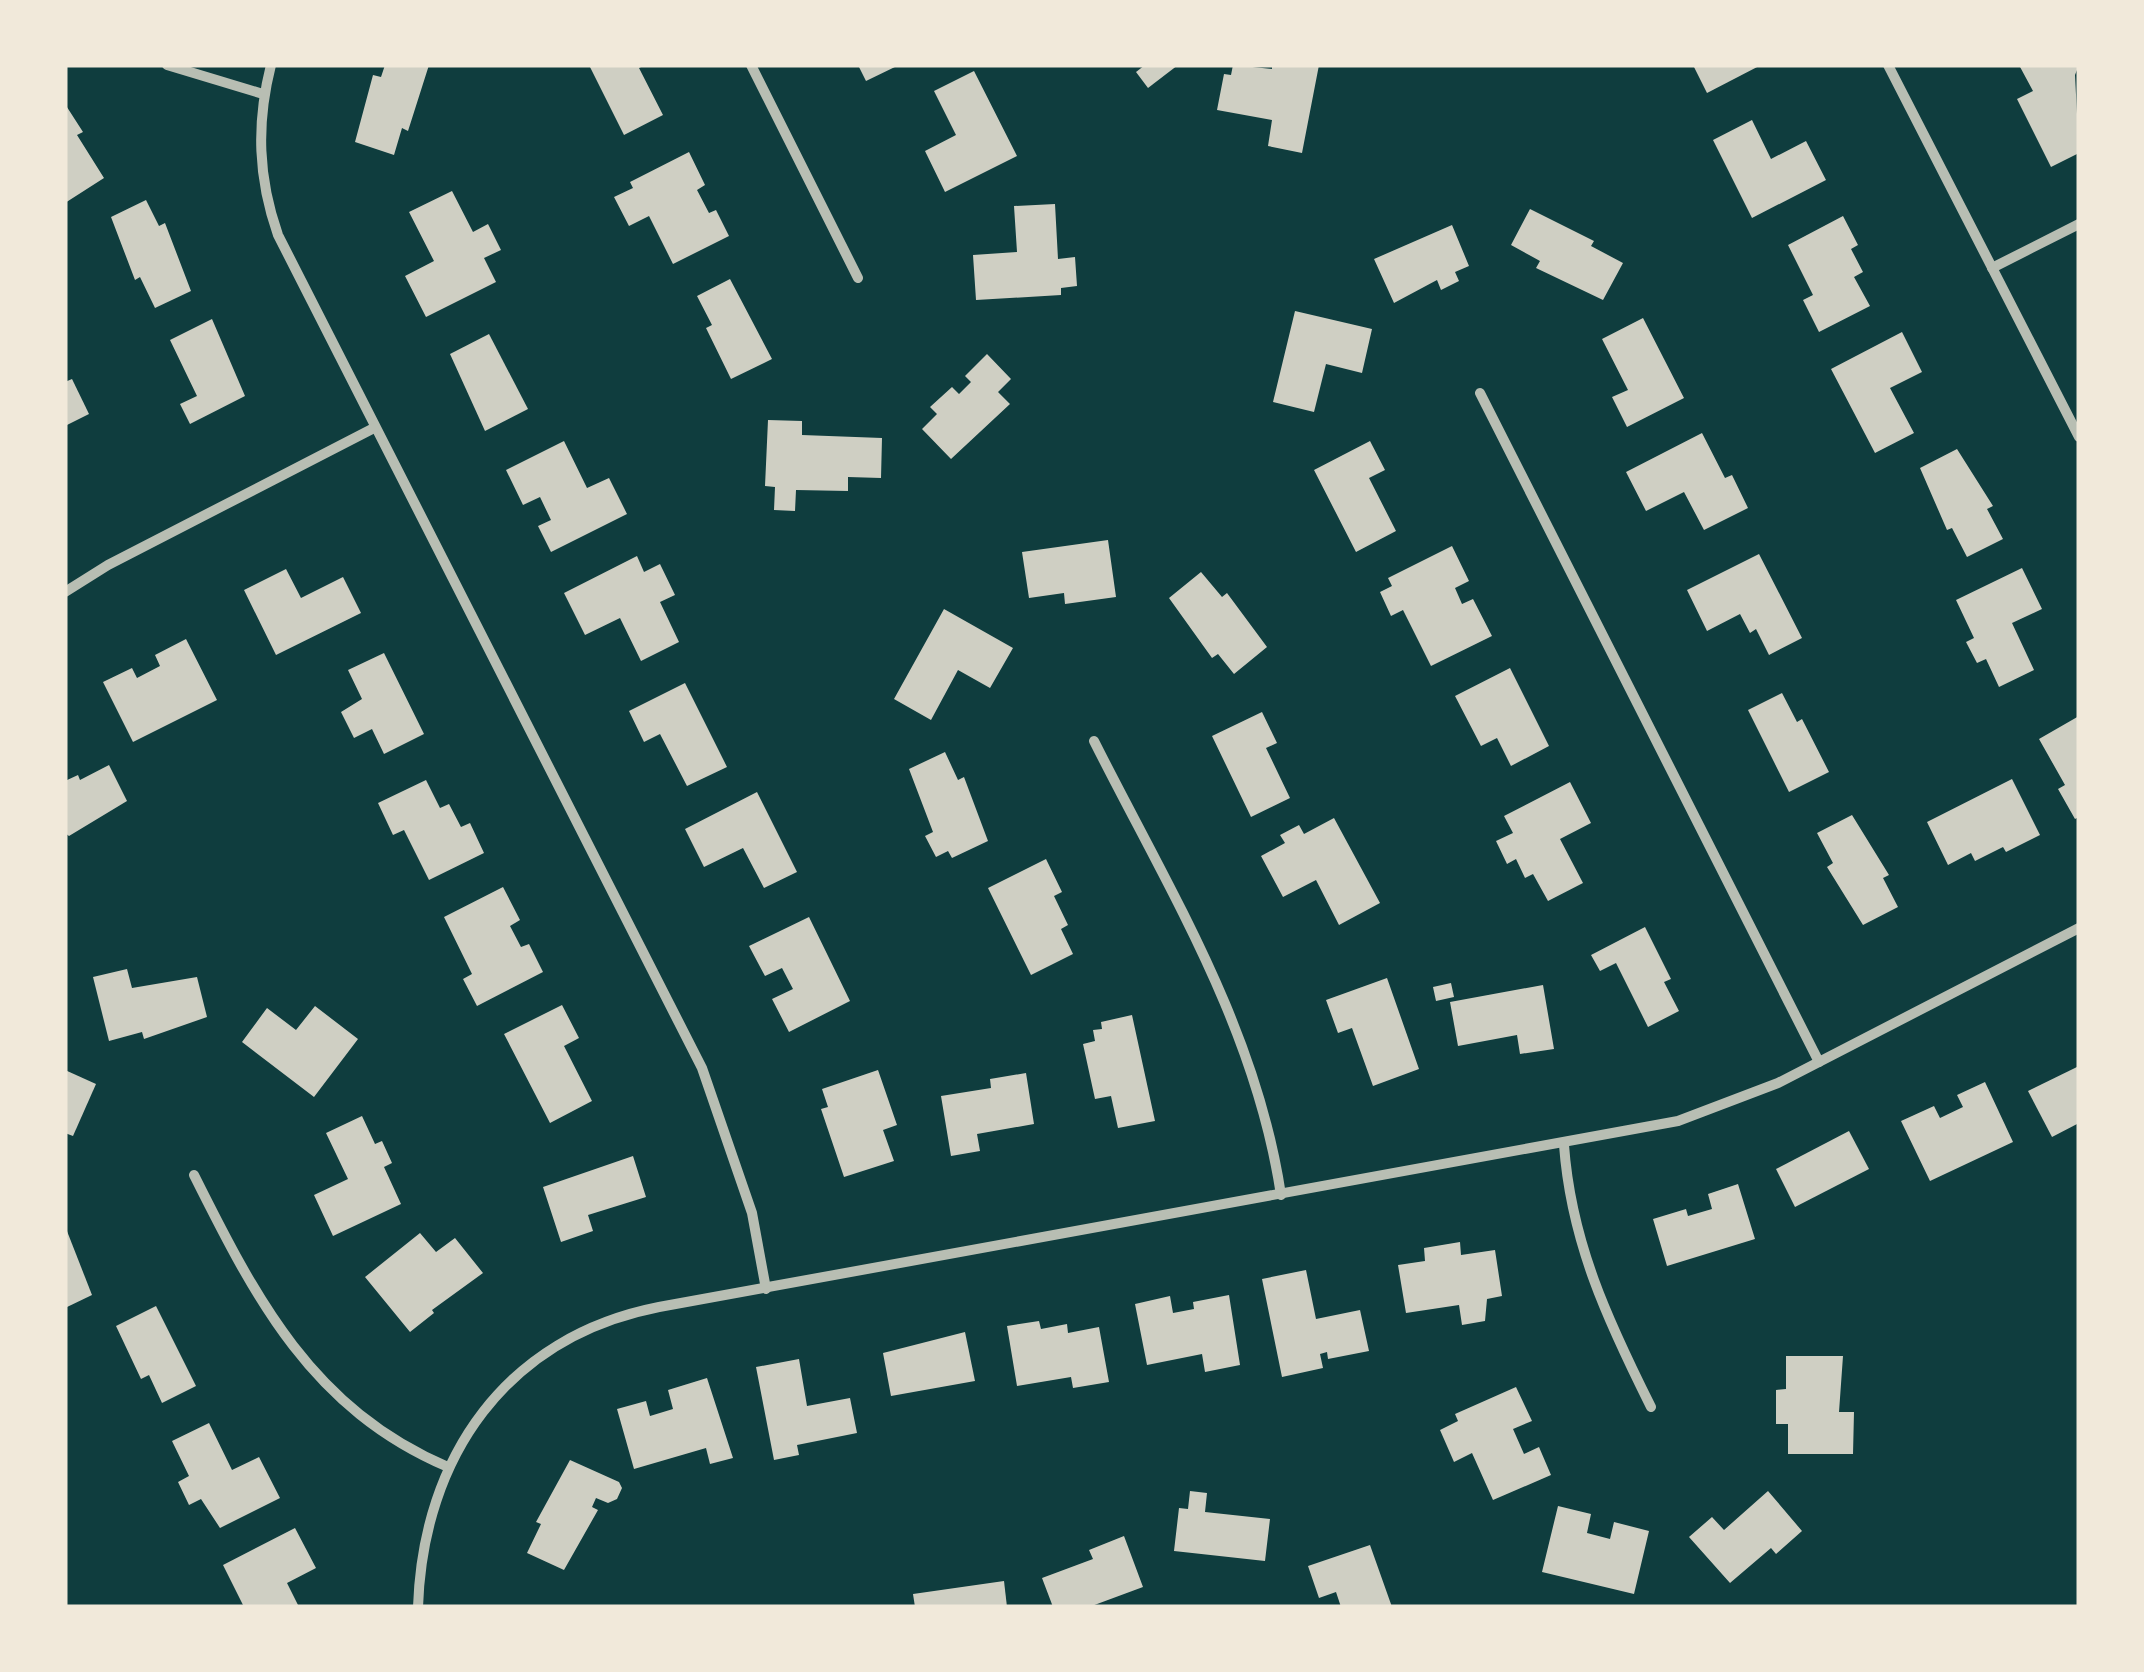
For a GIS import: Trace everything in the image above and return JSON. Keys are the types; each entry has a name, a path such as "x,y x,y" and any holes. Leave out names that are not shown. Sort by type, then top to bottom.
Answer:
{"street":[{"path":"167,65 263,94"},
{"path":"271,65 263,94 260,157 278,235 702,1068 752,1213 766,1288"},
{"path":"751,65 858,278"},
{"path":"1888,65 2079,437"},
{"path":"1992,268 2079,224"},
{"path":"1480,394 1819,1062"},
{"path":"65,592 108,565 374,428"},
{"path":"1094,741 1240,1032 1268,1120 1281,1196"},
{"path":"418,1607 420,1553 448,1467 489,1404 559,1345 630,1314 1564,1145 1678,1120 1736,1101 1819,1062 2079,928"},
{"path":"1564,1145 1570,1208 1589,1277 1651,1407"},
{"path":"194,1175 245,1278 304,1364 359,1414 448,1467"}],"building":[{"path":"385,65 429,65 408,131 402,128 394,155 355,142 373,75 381,77"},
{"path":"589,65 645,65 639,68 663,115 624,135"},
{"path":"858,65 899,65 866,81"},
{"path":"1145,65 1178,65 1148,88 1136,72"},
{"path":"1233,65 1272,69 1272,65 1319,65 1302,153 1268,146 1272,120 1217,110 1224,74 1231,75"},
{"path":"1693,65 1761,65 1707,93"},
{"path":"2019,65 2079,65 2075,75 2079,153 2051,167 2017,99 2033,91"},
{"path":"974,71 1017,156 945,192 925,151 956,135 934,91"},
{"path":"65,104 83,132 77,135 104,178 65,203"},
{"path":"1752,120 1771,159 1806,141 1826,180 1752,218 1713,140"},
{"path":"689,152 705,185 697,190 709,213 716,210 729,236 673,264 649,216 629,226 614,197 633,188 630,182"},
{"path":"452,191 473,232 488,224 501,250 484,258 496,282 426,317 405,276 434,261 409,212"},
{"path":"146,200 159,226 165,223 191,291 155,308 140,277 135,280 111,217"},
{"path":"1055,204 1058,259 1075,257 1077,286 1061,288 1061,295 976,300 973,255 1017,252 1014,206"},
{"path":"1530,209 1594,241 1591,246 1623,263 1603,300 1536,268 1540,261 1511,245"},
{"path":"1843,216 1858,245 1851,249 1863,272 1854,277 1870,306 1819,332 1803,300 1813,295 1788,245"},
{"path":"1452,225 1469,266 1455,272 1459,281 1441,290 1437,280 1394,303 1374,259"},
{"path":"730,279 772,359 731,379 706,328 712,325 697,296"},
{"path":"1295,311 1372,329 1362,373 1326,364 1314,412 1273,402"},
{"path":"1643,318 1684,398 1627,427 1612,397 1628,390 1602,339"},
{"path":"212,319 245,396 190,424 180,404 197,396 170,340"},
{"path":"1902,332 1922,372 1890,388 1914,433 1875,453 1831,369"},
{"path":"489,334 528,409 485,431 450,354"},
{"path":"987,354 1011,379 998,392 1010,404 951,459 922,429 937,414 930,407 952,387 959,394 971,382 965,376"},
{"path":"72,379 89,414 65,426 65,382"},
{"path":"768,420 802,421 802,435 882,438 881,478 848,477 848,491 796,490 795,511 774,510 775,487 765,486"},
{"path":"1702,433 1725,478 1732,475 1748,508 1704,530 1684,492 1646,511 1626,472"},
{"path":"564,441 587,488 609,478 627,514 551,552 538,526 551,520 540,497 523,505 506,470"},
{"path":"1370,441 1385,470 1369,478 1396,531 1356,552 1314,470"},
{"path":"1957,449 1993,506 1987,509 2003,539 1967,557 1952,528 1947,530 1920,468"},
{"path":"1108,540 1116,597 1065,604 1064,593 1029,598 1022,552"},
{"path":"1452,546 1469,581 1455,588 1462,604 1473,599 1492,636 1431,666 1403,610 1391,616 1380,592 1392,586 1388,578"},
{"path":"1759,554 1802,638 1769,655 1756,629 1750,633 1740,614 1707,631 1687,590"},
{"path":"637,556 644,572 660,564 675,595 660,602 679,642 641,661 620,618 585,635 564,593"},
{"path":"2022,568 2042,609 2012,623 2034,670 1999,687 1986,659 1977,663 1966,642 1974,638 1956,600"},
{"path":"286,569 301,598 343,577 361,613 276,655 244,590"},
{"path":"1201,572 1222,597 1227,593 1267,647 1234,674 1218,654 1212,658 1169,598"},
{"path":"944,609 1013,648 990,688 958,670 931,720 894,699"},
{"path":"186,639 217,700 133,742 103,682 132,668 137,678 160,666 155,655"},
{"path":"384,653 424,734 384,754 372,729 354,738 341,712 362,699 348,670"},
{"path":"1510,668 1549,746 1511,766 1497,738 1481,746 1455,696"},
{"path":"685,683 727,767 687,786 660,734 644,742 629,711"},
{"path":"1782,693 1797,722 1802,719 1829,772 1789,792 1748,710"},
{"path":"1262,712 1277,743 1266,748 1290,798 1251,817 1212,736"},
{"path":"2079,716 2079,817 2075,819 2058,789 2065,785 2039,739"},
{"path":"945,752 958,780 964,777 988,841 952,858 948,851 936,857 925,836 933,832 909,769"},
{"path":"109,765 127,801 69,836 65,833 65,781 78,775 80,780"},
{"path":"2012,779 2040,835 2006,852 2003,847 1975,861 1971,853 1948,865 1927,822"},
{"path":"426,780 440,808 449,804 461,827 470,823 484,853 429,880 404,830 393,835 378,803"},
{"path":"1570,782 1591,823 1560,839 1583,883 1548,901 1533,874 1525,878 1516,859 1507,864 1496,841 1513,833 1504,816"},
{"path":"757,792 797,872 764,888 743,848 704,867 685,829"},
{"path":"1852,815 1889,875 1883,878 1898,907 1863,925 1827,867 1833,863 1817,833"},
{"path":"1334,818 1380,903 1339,925 1316,880 1283,897 1261,856 1285,843 1280,835 1299,825 1304,834"},
{"path":"1046,859 1062,892 1054,896 1068,925 1061,929 1073,954 1031,975 988,888"},
{"path":"503,887 520,920 510,926 521,947 529,944 543,972 477,1006 463,979 472,974 444,917"},
{"path":"809,917 850,1001 789,1032 772,999 793,989 782,968 765,976 749,946"},
{"path":"1645,927 1671,979 1664,982 1679,1011 1648,1027 1616,963 1600,971 1591,955"},
{"path":"127,969 132,988 197,977 207,1017 144,1039 142,1032 109,1041 93,977"},
{"path":"1387,978 1419,1069 1373,1086 1352,1028 1338,1033 1326,1000"},
{"path":"1451,983 1454,997 1436,1001 1433,987"},
{"path":"1543,985 1554,1049 1520,1054 1517,1035 1458,1046 1450,1002"},
{"path":"562,1005 579,1038 564,1046 592,1101 550,1123 504,1034"},
{"path":"315,1006 358,1039 314,1097 242,1042 267,1008 296,1030"},
{"path":"1132,1015 1155,1121 1118,1128 1111,1096 1095,1099 1083,1044 1095,1041 1093,1030 1102,1029 1101,1022"},
{"path":"2079,1066 2079,1123 2052,1137 2028,1091"},
{"path":"65,1070 96,1084 73,1136 65,1133"},
{"path":"878,1070 897,1125 883,1130 894,1161 844,1177 821,1109 828,1107 822,1089"},
{"path":"1026,1073 1034,1124 977,1134 980,1151 951,1156 941,1096 991,1088 990,1079"},
{"path":"1985,1082 2013,1142 1930,1181 1901,1121 1934,1106 1940,1118 1963,1107 1957,1095"},
{"path":"362,1116 375,1144 382,1141 392,1163 384,1167 401,1204 333,1236 314,1195 348,1179 326,1133"},
{"path":"1849,1131 1869,1169 1795,1207 1776,1169"},
{"path":"633,1156 646,1197 588,1215 593,1231 561,1242 543,1187"},
{"path":"1738,1184 1755,1239 1667,1266 1653,1219 1686,1209 1688,1216 1712,1209 1708,1194"},
{"path":"65,1226 92,1295 65,1308"},
{"path":"420,1233 436,1252 455,1238 483,1273 432,1310 434,1313 410,1332 365,1277"},
{"path":"1460,1242 1461,1255 1495,1250 1502,1296 1487,1299 1485,1321 1462,1325 1459,1305 1406,1313 1398,1265 1425,1261 1424,1248"},
{"path":"1306,1270 1316,1319 1360,1310 1369,1351 1328,1359 1327,1352 1320,1354 1323,1368 1282,1377 1262,1279"},
{"path":"1229,1295 1240,1365 1205,1372 1202,1354 1147,1365 1135,1304 1170,1296 1173,1313 1194,1309 1193,1302"},
{"path":"156,1306 196,1386 162,1403 149,1375 141,1379 116,1326"},
{"path":"1039,1321 1041,1329 1067,1324 1068,1333 1099,1327 1109,1382 1073,1388 1071,1377 1017,1386 1007,1326"},
{"path":"965,1332 975,1381 891,1396 883,1353"},
{"path":"1786,1356 1843,1356 1839,1412 1854,1412 1853,1454 1788,1454 1788,1424 1776,1424 1776,1390 1786,1389"},
{"path":"799,1359 807,1406 850,1398 857,1433 797,1445 799,1455 774,1460 756,1367"},
{"path":"707,1378 733,1458 710,1464 706,1448 634,1469 617,1409 646,1401 650,1416 673,1409 668,1390"},
{"path":"1516,1387 1532,1421 1513,1429 1524,1454 1539,1447 1551,1475 1493,1500 1472,1453 1454,1462 1440,1430 1458,1421 1455,1414"},
{"path":"209,1423 232,1470 259,1457 280,1498 220,1528 201,1499 189,1505 178,1482 189,1476 172,1441"},
{"path":"570,1460 619,1482 622,1488 617,1499 608,1503 596,1498 592,1507 598,1510 564,1570 527,1553 541,1524 536,1522"},
{"path":"1190,1491 1207,1493 1205,1512 1270,1519 1265,1561 1174,1551 1179,1508 1188,1509"},
{"path":"1768,1491 1802,1531 1776,1554 1771,1548 1730,1583 1689,1537 1712,1517 1724,1530"},
{"path":"1558,1506 1591,1514 1587,1533 1610,1539 1614,1522 1649,1531 1634,1594 1542,1572"},
{"path":"295,1528 316,1568 287,1583 299,1607 244,1607 223,1565"},
{"path":"1124,1536 1143,1587 1089,1607 1053,1607 1042,1578 1093,1559 1089,1550"},
{"path":"1370,1545 1392,1607 1341,1607 1336,1592 1319,1598 1308,1566"},
{"path":"1004,1581 1007,1607 915,1607 913,1594"}]}
